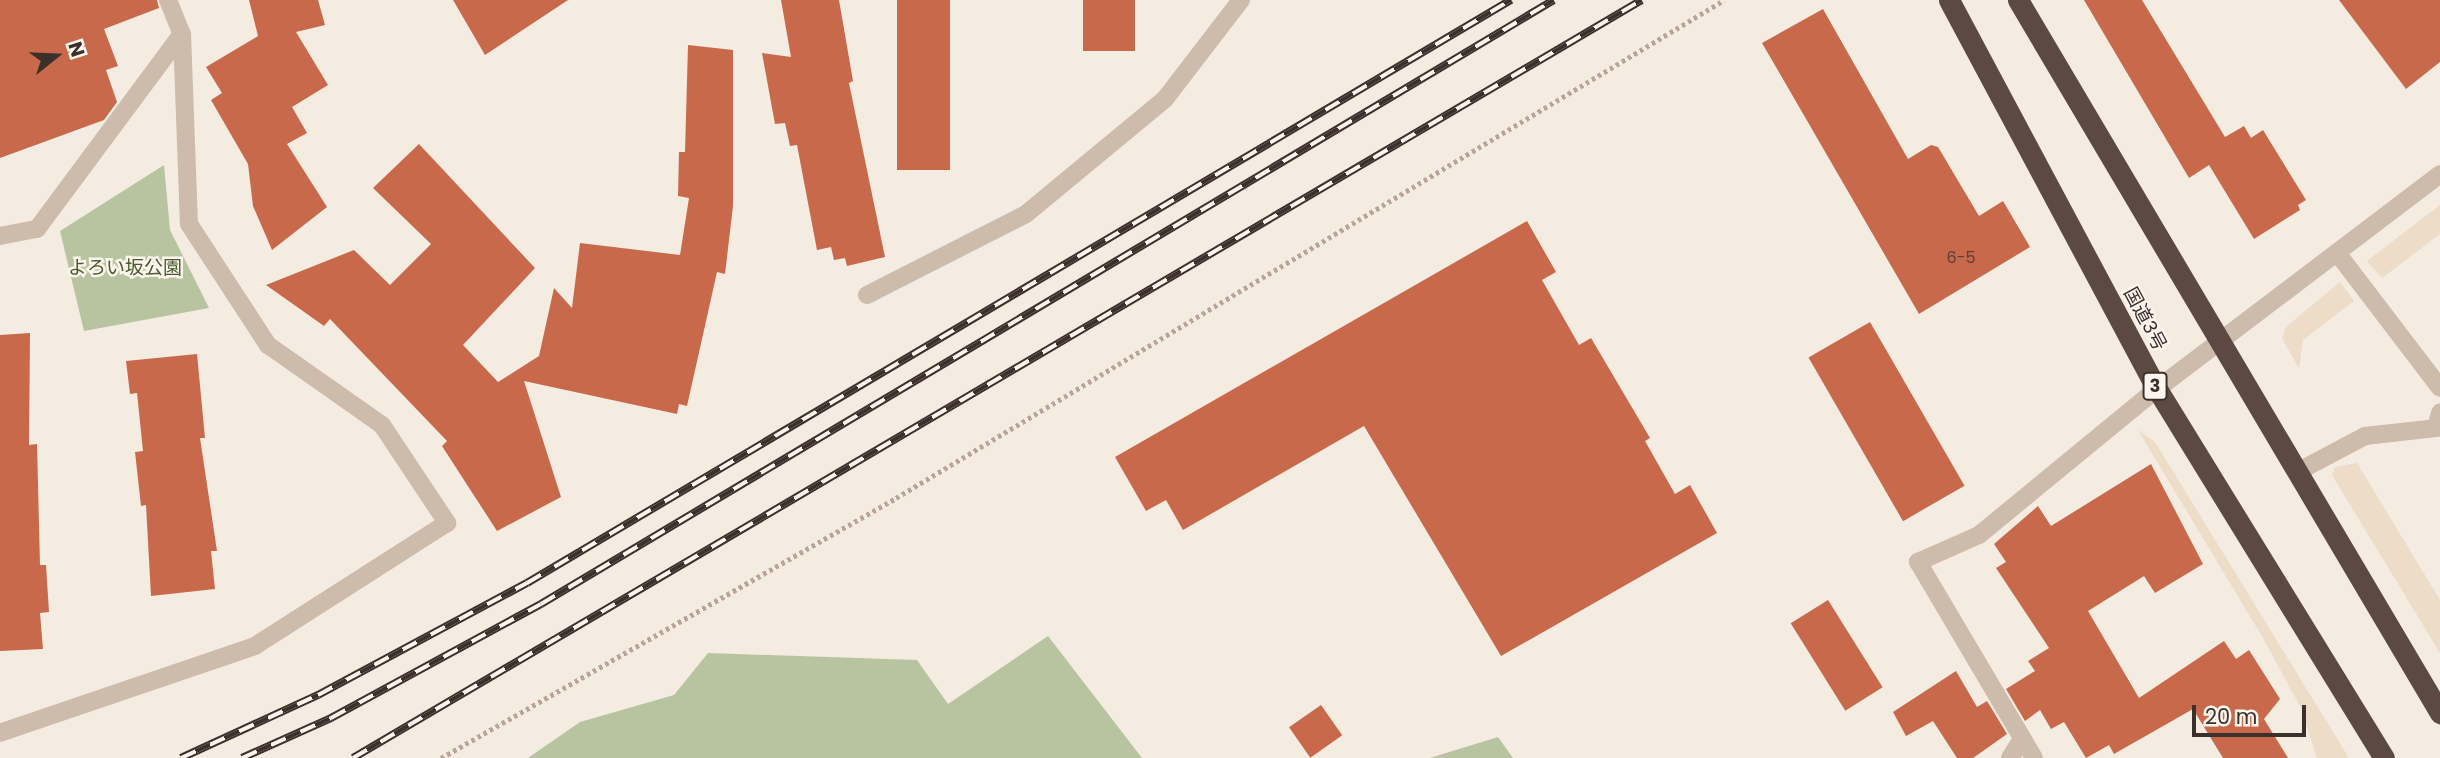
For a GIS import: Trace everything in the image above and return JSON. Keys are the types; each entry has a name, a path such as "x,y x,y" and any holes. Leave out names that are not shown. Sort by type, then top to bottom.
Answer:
{"highway":[{"name":"国道3号","path":"1949,0 2157,389 2384,758"},
{"path":"2018,0 2440,713"}],"street":[{"path":"0,733 255,646 447,523 382,425 268,345 189,224 183,34 168,0"},
{"path":"867,295 1026,214 1165,99 1241,0"},
{"path":"0,236 37,229 183,34"},
{"path":"2034,758 1918,562 1979,536 2157,389 2440,174"},
{"path":"2338,254 2440,388"},
{"path":"2297,472 2365,436 2436,428 2440,413"},
{"path":"2010,758 2022,739"}],"path":[{"path":"440,758 897,498 1724,0"}],"green space":[{"name":"よろい坂公園","path":"164,165 170,230 209,308 84,331 60,231"},
{"path":"1048,636 1142,758 528,758 580,722 674,695 708,653 917,660 948,704"},
{"path":"1498,737 1513,758 1430,758"}],"shaded area":[{"path":"2440,205 2440,234 2382,278 2367,261"},
{"path":"2340,282 2354,301 2303,340 2299,369 2282,338 2287,326"},
{"path":"2138,430 2155,442 2349,758 2317,758 2301,708 2263,638"},
{"path":"2357,463 2440,600 2440,653 2332,475 2335,467"}],"building":[{"path":"0,0 157,0 159,8 104,29 118,66 106,70 117,102 104,120 0,158"},
{"path":"249,0 318,0 325,25 296,32 328,85 292,107 307,133 287,144 327,207 272,250 253,206 248,164 211,100 222,93 206,67 258,36"},
{"path":"453,0 568,0 485,55"},
{"path":"781,0 839,0 853,81 849,83 885,257 847,266 845,258 834,260 831,247 817,250 797,145 790,146 785,123 775,124 762,53 791,57"},
{"path":"897,0 950,0 950,170 897,170"},
{"path":"1083,0 1135,0 1135,51 1083,51"},
{"path":"2084,0 2142,0 2225,137 2244,126 2251,138 2263,130 2306,200 2298,205 2300,210 2254,239 2209,165 2189,178"},
{"path":"2339,0 2440,0 2440,62 2406,89"},
{"path":"1823,9 1908,159 1931,145 1938,147 1979,216 2003,201 2030,247 1919,314 1762,43"},
{"path":"688,45 733,50 733,206 725,274 717,272 687,406 679,404 677,414 524,381 561,497 497,531 442,446 447,441 330,319 324,326 266,285 354,250 390,285 431,244 373,188 419,144 535,268 463,345 498,382 539,356 554,288 572,308 580,243 680,255 689,198 678,196 679,152 685,152"},
{"path":"1527,221 1556,272 1542,280 1579,345 1591,338 1650,438 1645,441 1675,494 1690,485 1717,533 1501,656 1364,426 1183,530 1166,500 1146,511 1115,457"},
{"path":"1870,322 1964,486 1903,521 1809,358"},
{"path":"30,333 29,445 37,444 40,565 46,565 49,612 40,613 43,649 0,651 0,335"},
{"path":"197,354 205,438 200,438 217,551 211,551 215,589 151,596 146,505 141,506 135,452 143,451 137,393 130,394 126,361"},
{"path":"2151,464 2203,564 2155,593 2144,576 2088,611 2139,698 2224,641 2236,659 2249,650 2280,699 2264,719 2288,758 2223,758 2193,709 2114,754 2109,745 2086,758 2064,722 2051,729 2040,710 2025,721 2006,689 2035,671 2028,661 2049,648 1996,568 2006,562 1994,544 2038,506 2051,526"},
{"path":"1828,600 1883,687 1845,711 1791,623"},
{"path":"1956,671 1977,707 1987,701 2007,734 1973,758 1957,758 1933,721 1906,736 1893,712"},
{"path":"1321,705 1342,735 1310,758 1289,727"}],"railway":[{"path":"181,758 318,695 527,583 1511,0"},
{"path":"242,758 331,718 541,604 1554,0"},
{"path":"353,758 1642,0"}]}
